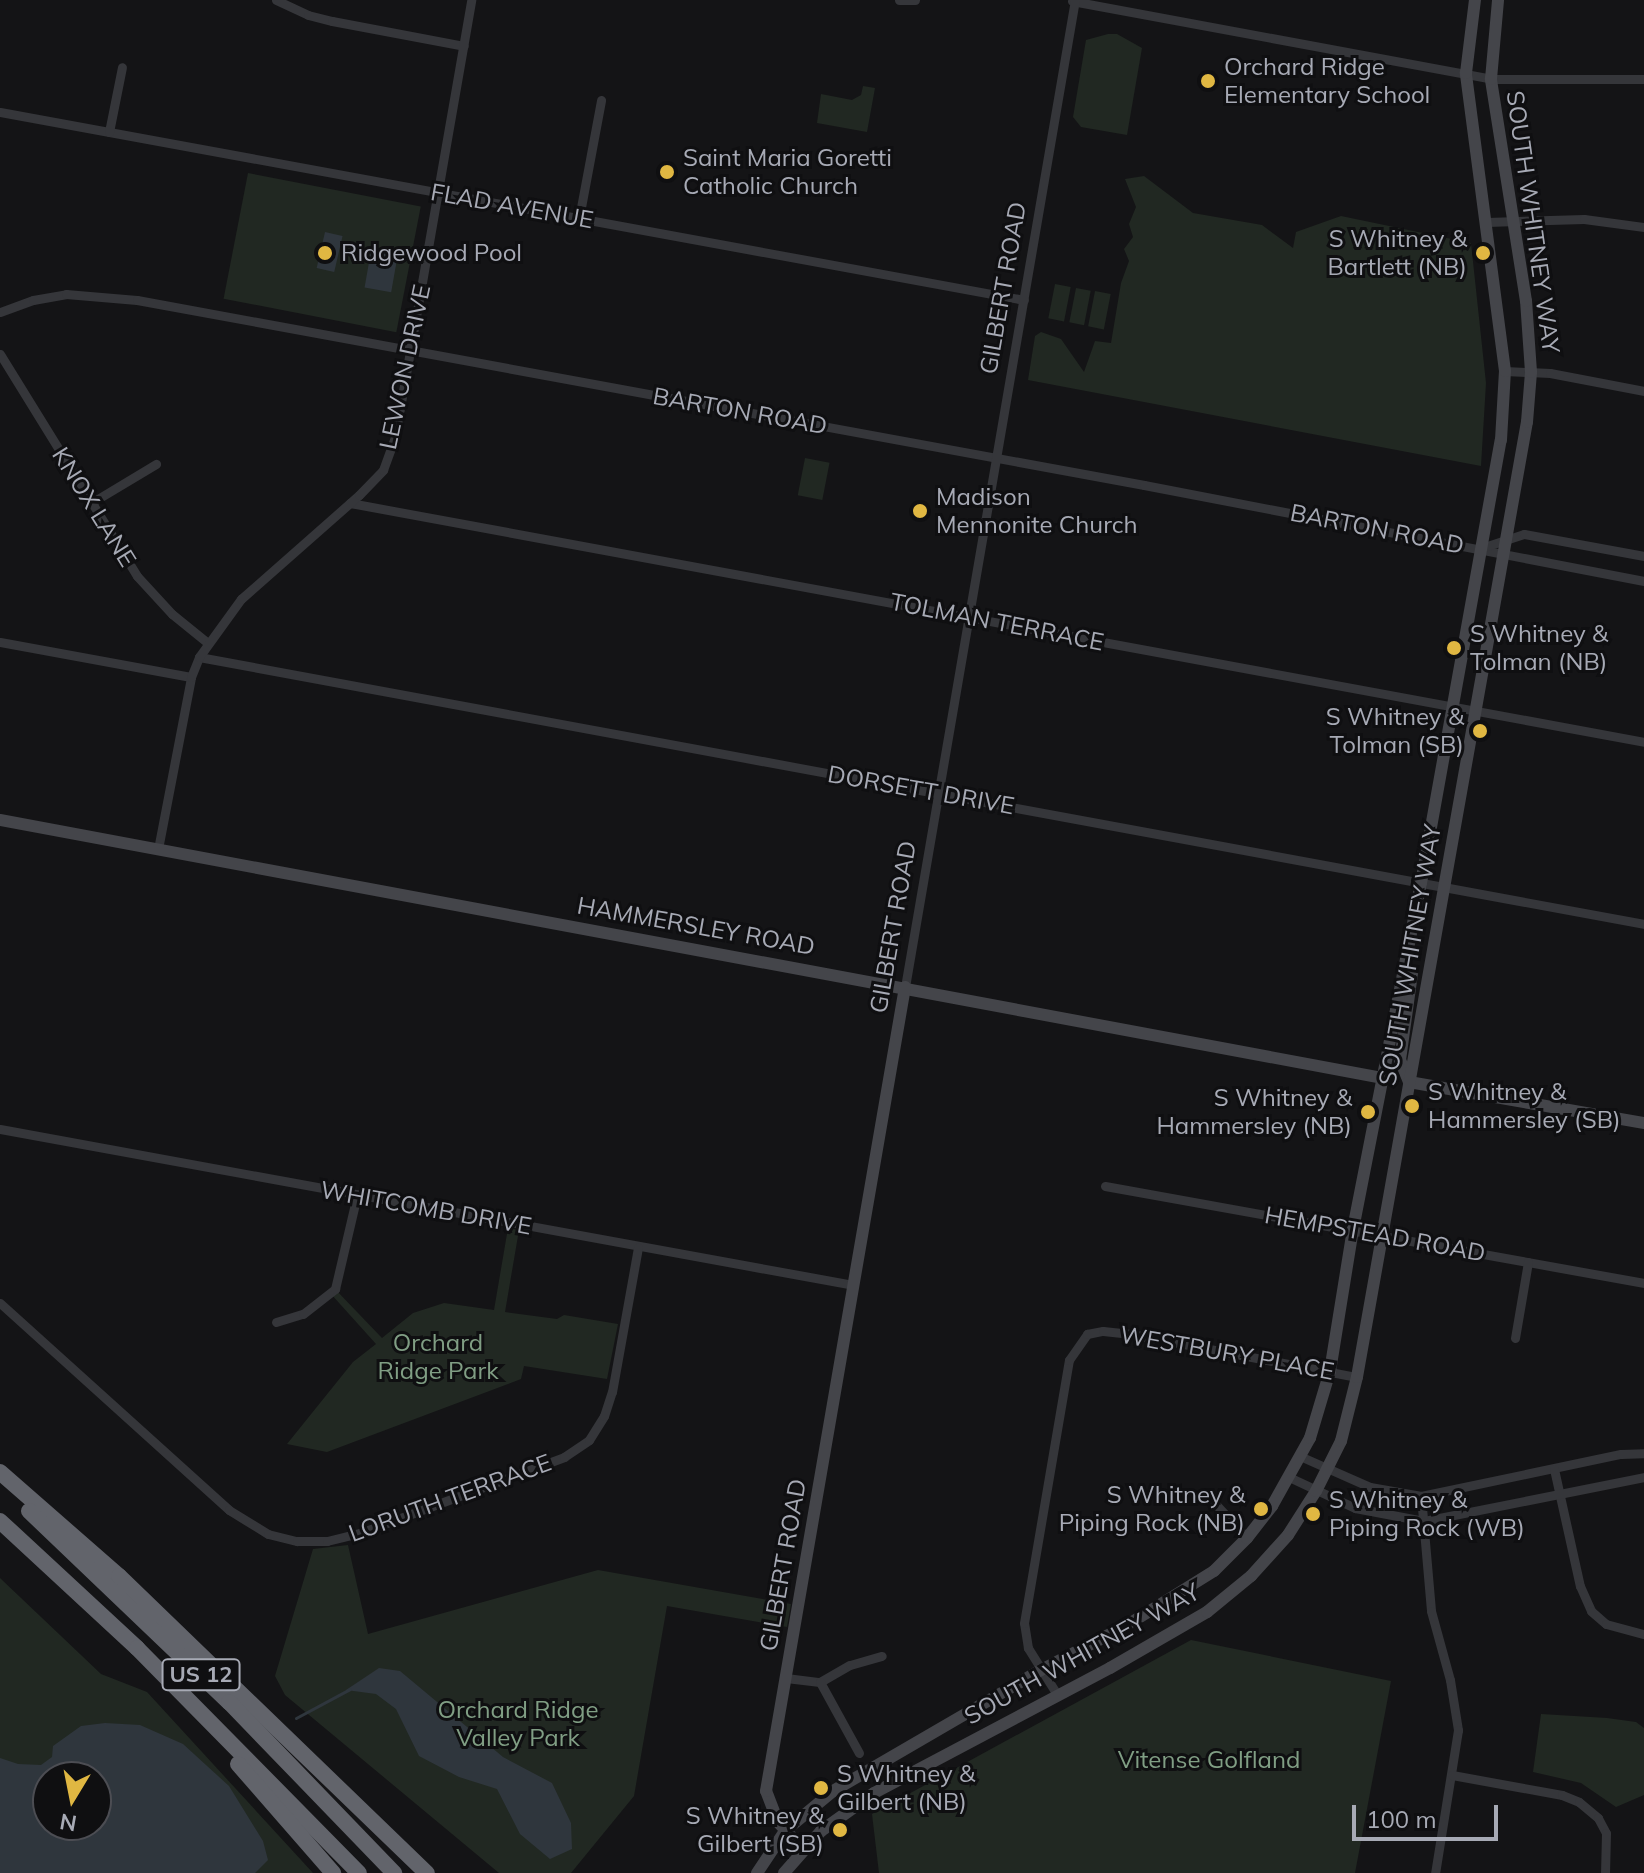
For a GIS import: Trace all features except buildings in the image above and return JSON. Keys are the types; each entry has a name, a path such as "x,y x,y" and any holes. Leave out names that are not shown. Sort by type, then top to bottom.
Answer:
{"highway":[{"path":"0,1472 131,1587 427,1873"},
{"name":"US 12","path":"0,1484 229,1702 394,1873"},
{"name":"US 12","path":"0,1521 137,1648 359,1873"},
{"path":"137,1648 333,1873"},
{"path":"332,1781 374,1810 442,1873"}],"main road":[{"name":"SOUTH WHITNEY WAY","path":"757,1873 785,1831 833,1791 1041,1670 1166,1602 1214,1571 1247,1538 1291,1478 1302,1457 1330,1371 1353,1229 1421,883 1501,440 1505,371 1466,73 1475,0"},
{"name":"SOUTH WHITNEY WAY","path":"784,1873 803,1849 846,1810 1207,1612 1269,1557 1316,1491 1341,1441 1357,1377 1523,456 1531,372 1526,301 1510,219 1491,79 1498,0"},
{"name":"HAMMERSLEY ROAD","path":"0,820 1383,1078"},
{"path":"1410,940 1412,970 1400,1060 1409,1082 1644,1123"},
{"name":"GILBERT ROAD","path":"803,1849 769,1808 766,1791 905,987"}],"street":[{"path":"276,0 308,15 332,21 464,46"},
{"name":"LEWON DRIVE","path":"158,849 191,677 199,657 241,599 383,470 395,437 471,0"},
{"path":"899,0 915,0"},
{"path":"1073,0 1491,79 1644,79"},
{"name":"GILBERT ROAD","path":"905,987 1073,0"},
{"path":"109,132 122,67"},
{"path":"579,218 601,100"},
{"name":"FLAD AVENUE","path":"0,112 1024,300"},
{"path":"1487,222 1584,219 1644,227"},
{"name":"BARTON ROAD","path":"0,312 33,300 66,294 97,294 996,457 1644,581"},
{"name":"KNOX LANE","path":"0,354 137,576 172,614 208,643"},
{"path":"1505,371 1531,372 1644,391"},
{"path":"91,503 156,464"},
{"name":"TOLMAN TERRACE","path":"350,503 1644,742"},
{"name":"BARTON ROAD","path":"1481,548 1508,536 1524,534 1644,556"},
{"path":"0,642 191,677"},
{"name":"DORSETT DRIVE","path":"199,657 1644,924"},
{"name":"WHITCOMB DRIVE","path":"0,1129 853,1285"},
{"name":"HEMPSTEAD ROAD","path":"1105,1186 1644,1283"},
{"path":"276,1322 303,1314 335,1289 357,1195"},
{"name":"LORUTH TERRACE","path":"0,1303 229,1510 268,1534 297,1541 327,1541 360,1533 564,1457 589,1440 604,1416 612,1392 638,1247"},
{"path":"1515,1338 1528,1262"},
{"name":"WESTBURY PLACE","path":"1041,1670 1028,1648 1024,1623 1069,1360 1087,1334 1131,1334 1357,1377"},
{"path":"1302,1457 1370,1487 1421,1496 1621,1454 1644,1453"},
{"path":"1554,1469 1580,1586 1591,1611 1606,1624 1644,1634"},
{"path":"1291,1478 1355,1508 1424,1521 1644,1477"},
{"path":"1421,1496 1431,1611 1450,1680 1458,1730 1435,1873"},
{"path":"1209,1497 1247,1538"},
{"path":"786,1678 820,1682 845,1667 882,1656"},
{"path":"1041,1670 1058,1696"},
{"path":"820,1682 859,1753"},
{"path":"1452,1775 1562,1795 1579,1802 1598,1818 1606,1833 1605,1873"}],"green space":[{"path":"1117,34 1142,48 1127,135 1081,127 1073,117 1086,40"},
{"path":"863,86 875,88 867,132 817,123 821,94 852,100 861,95"},
{"name":"Ridgewood Pool","path":"248,173 421,207 396,332 224,299"},
{"path":"1144,176 1193,213 1262,225 1293,248 1296,232 1341,216 1471,243 1486,383 1481,466 1028,380 1035,336 1041,332 1061,339 1084,372 1095,341 1111,343 1121,283 1129,261 1124,249 1133,237 1129,224 1136,207 1125,179"},
{"path":"1055,284 1071,287 1064,321 1048,318"},
{"path":"1076,288 1091,291 1084,325 1069,322"},
{"path":"1095,291 1111,294 1104,329 1088,326"},
{"path":"805,458 830,463 822,500 798,495"},
{"name":"Orchard Ridge Park","path":"508,1228 519,1230 505,1312 557,1319 564,1315 618,1324 607,1379 524,1366 521,1379 327,1452 287,1444 353,1362 376,1344 331,1294 335,1289 382,1338 413,1313 444,1303 494,1310"},
{"name":"Orchard Ridge Valley Park","path":"348,1545 368,1634 598,1570 791,1604 787,1627 667,1606 634,1796 571,1873 499,1873 285,1695 275,1676 313,1549"},
{"path":"0,1578 101,1674 147,1692 313,1873 0,1873"},
{"name":"Vitense Golfland","path":"1191,1640 1391,1681 1355,1873 879,1873 872,1814"},
{"path":"1541,1714 1607,1718 1636,1722 1644,1728 1644,1795 1616,1807 1581,1783 1533,1772"}],"shaded area":[{"path":"325,232 343,236 334,272 317,268"},
{"path":"371,251 398,256 391,292 365,287"},
{"path":"379,1668 400,1671 503,1757 552,1783 571,1823 572,1849 550,1859 520,1834 497,1789 459,1777 419,1756 396,1709 376,1694 346,1690"},
{"path":"105,1723 140,1725 183,1744 229,1786 263,1841 268,1860 255,1873 0,1873 0,1758 32,1765 32,1841 112,1841 112,1761 46,1761 52,1757 53,1746 81,1726"}],"waterway":[{"path":"296,1718 350,1689"}],"place":[{"name":"Orchard Ridge Elementary School","path":"1208,81"},
{"name":"Saint Maria Goretti Catholic Church","path":"667,172"},
{"name":"Ridgewood Pool","path":"325,253"},
{"name":"S Whitney & Bartlett (NB)","path":"1483,253"},
{"name":"Madison Mennonite Church","path":"920,511"},
{"name":"S Whitney & Tolman (NB)","path":"1454,648"},
{"name":"S Whitney & Tolman (SB)","path":"1480,731"},
{"name":"S Whitney & Hammersley (SB)","path":"1412,1106"},
{"name":"S Whitney & Hammersley (NB)","path":"1368,1112"},
{"name":"S Whitney & Piping Rock (NB)","path":"1261,1509"},
{"name":"S Whitney & Piping Rock (WB)","path":"1313,1514"},
{"name":"S Whitney & Gilbert (NB)","path":"821,1788"},
{"name":"S Whitney & Gilbert (SB)","path":"840,1830"}]}
